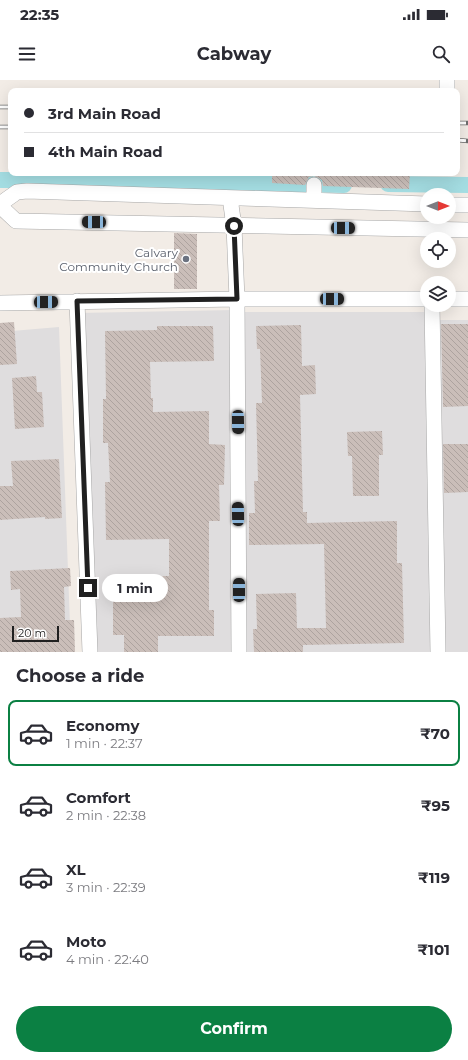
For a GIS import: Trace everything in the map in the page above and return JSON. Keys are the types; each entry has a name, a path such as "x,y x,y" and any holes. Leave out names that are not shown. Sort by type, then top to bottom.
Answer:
{"street":[{"path":"420,204 27,191 17,192 0,205 16,220 468,230"},
{"path":"230,198 234,226 237,299 239,652"},
{"path":"456,205 468,205"},
{"path":"0,303 237,299 420,299"},
{"path":"456,299 468,299"},
{"path":"77,301 90,652"},
{"path":"432,312 438,652"}],"shaded area":[{"path":"234,310 236,652 90,652 77,313"},
{"path":"240,312 428,312 435,652 243,652"},
{"path":"434,320 468,320 468,652 440,652"},
{"path":"59,327 71,652 0,652 0,332"}],"building":[{"path":"272,176 314,176 309,177 305,185 272,183"},
{"path":"314,176 410,176 409,189 323,186 322,180"},
{"name":"Calvary Community Church","path":"174,233 197,234 197,289 174,289"},
{"path":"14,322 17,364 0,365 0,323"},
{"path":"441,324 468,324 468,406 443,407"},
{"path":"301,325 302,366 315,365 316,394 300,395 303,512 307,512 307,523 397,521 397,563 402,563 404,643 303,645 303,652 254,652 253,629 257,629 256,594 296,593 297,628 326,628 324,544 249,545 249,513 255,513 254,481 258,481 256,403 262,403 260,349 257,349 256,326"},
{"path":"157,326 213,326 214,361 150,362 153,412 209,411 209,444 225,445 224,485 219,485 220,521 209,521 209,610 214,610 214,636 158,636 158,652 124,652 124,635 113,635 113,600 109,600 109,576 169,576 169,539 106,540 105,482 110,482 108,443 103,443 103,399 106,399 105,331 157,330"},
{"path":"36,376 37,392 42,392 44,427 15,429 12,378"},
{"path":"382,431 383,455 379,455 379,496 353,496 352,456 348,456 347,432"},
{"path":"443,444 468,444 468,492 444,493"},
{"path":"59,459 62,518 45,519 45,517 0,520 0,486 13,486 11,461"},
{"path":"70,568 71,586 64,587 65,620 74,620 75,652 0,652 0,618 21,617 20,589 11,590 10,571"}],"waterway":[{"path":"0,180 121,180 344,185"},
{"path":"388,184 468,185"}],"railway":[{"path":"0,107 8,107"},
{"path":"460,123 468,123"},
{"path":"0,127 8,127"},
{"path":"460,140 468,141"}],"place":[{"name":"Calvary Community Church","path":"186,259"}],"route":[{"path":"88,588 77,301 237,299 234,226"}]}
